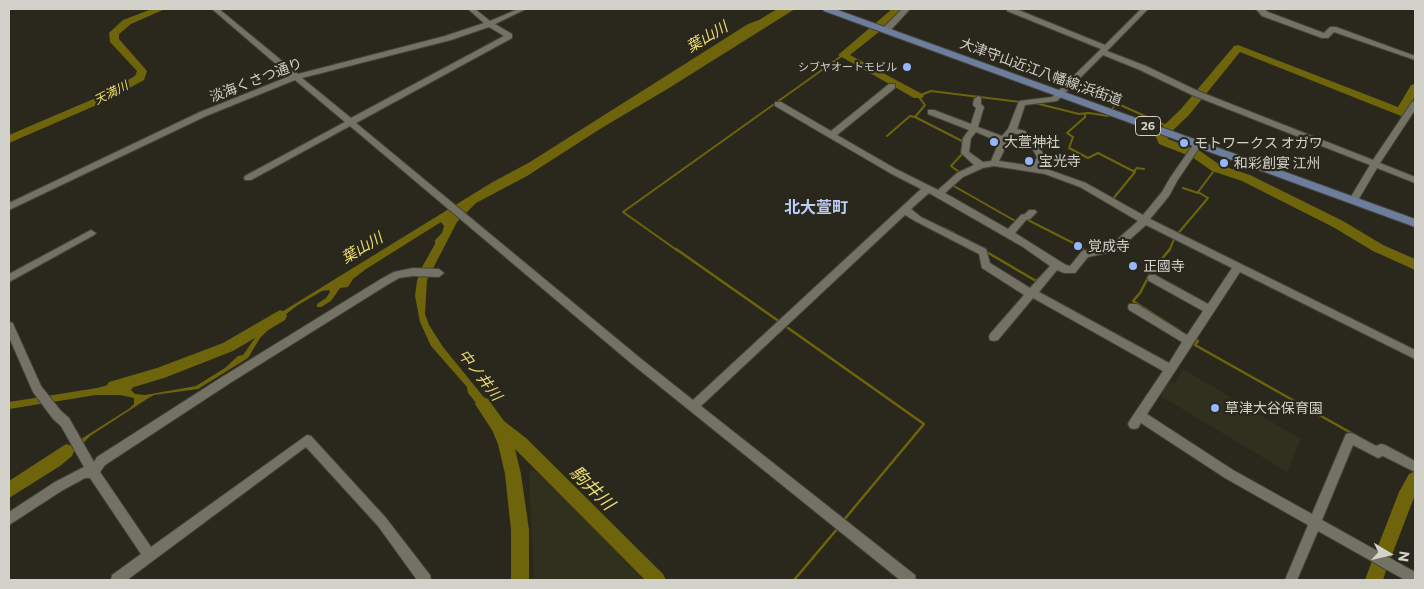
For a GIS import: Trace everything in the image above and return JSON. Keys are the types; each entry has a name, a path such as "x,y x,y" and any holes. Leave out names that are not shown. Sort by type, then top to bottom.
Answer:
{"main road":[{"name":"大津守山近江八幡線;浜街道","path":"826,9 1415,223"}],"street":[{"path":"215,9 636,361 910,580"},
{"path":"248,178 509,36 471,9"},
{"name":"淡海くさつ通り","path":"9,202 192,115 293,75 448,38 516,9"},
{"name":"淡海くさつ通り","path":"487,22 523,9"},
{"path":"880,28 906,9"},
{"path":"1010,9 1104,50 1195,93 1415,180"},
{"path":"994,162 1003,140 1012,130 1022,103 1054,99 1061,94 1144,9"},
{"path":"1260,9 1265,14 1325,36 1333,29 1415,58"},
{"name":"淡海くさつ通り","path":"9,207 202,114 293,75"},
{"path":"831,135 892,86"},
{"path":"978,99 977,105 980,107 974,130 967,138 965,153 981,165"},
{"path":"778,104 926,190 939,194 1008,234 1056,265 1072,270 1085,254 1114,248 1138,228 1166,194 1173,180 1198,144"},
{"path":"1354,200 1375,164 1415,104"},
{"path":"931,112 1003,140"},
{"path":"1012,130 1022,133 1025,137 1042,141 1037,150 1041,157 1036,168"},
{"path":"939,194 960,175 981,165 994,162 1036,168 1083,185 1144,220 1415,355"},
{"path":"694,406 926,190"},
{"path":"905,210 918,219 983,252 985,265 1031,293 1170,369"},
{"path":"1008,234 1024,217 1027,217 1032,212"},
{"path":"9,278 91,233"},
{"path":"994,337 1056,265"},
{"path":"1238,267 1137,420 1315,524 1415,579"},
{"path":"9,519 83,473 93,472 101,461 113,453 384,282 397,275 414,272 438,273"},
{"path":"1152,278 1210,310"},
{"path":"1133,307 1189,341"},
{"path":"9,326 36,389 55,413 65,422 93,472 150,556"},
{"path":"1291,580 1350,438 1378,453 1381,449 1415,467"},
{"path":"117,580 307,440 382,522 425,580"}],"shaded area":[{"path":"777,9 795,9 527,176 476,203 457,222 427,280 425,314 429,325 443,347 508,427 485,414 468,393 467,387 431,346 420,322 415,296 417,281 421,269 435,244 435,240 442,233 444,226 441,222 366,269 353,279 348,287 340,288 331,301 321,307 317,307 317,304 326,298 330,292 329,290 322,291 298,305 277,321 260,338 248,358 198,389 154,395 90,436 76,451 51,465 53,460 67,448 130,408 134,404 134,398 120,395 96,395 9,409 9,402 97,388 131,379 133,387 131,390 135,394 145,395 196,386 225,368 238,356 243,355 267,321 491,183 530,162 748,24 759,20"},
{"name":"草津大谷保育園","path":"1183,369 1301,439 1287,472 1159,395 1169,381 1175,383"},
{"path":"532,470 537,472 644,580 534,580 529,476"}],"waterway":[{"name":"天満川","path":"9,139 102,99 140,78 142,71 114,40 114,33 127,22 160,9"},
{"path":"897,9 875,30 843,55 918,96"},
{"path":"1415,87 1401,112 1238,48 1185,112 1161,135 1163,141 1196,154 1216,168 1246,178 1338,224 1378,248 1415,265"},
{"path":"678,251 623,212 843,55"},
{"path":"915,117 925,105 918,96 931,91 1020,102"},
{"path":"1035,103 1079,114 1089,113 1108,116 1116,103 1169,127"},
{"path":"1085,114 1085,117 1067,133 1073,137 1069,148 1088,158 1098,153 1135,172 1112,200"},
{"path":"887,136 910,116 915,117"},
{"path":"915,117 962,141 963,145"},
{"path":"962,174 951,166 963,153"},
{"path":"1134,171 1137,168 1144,169"},
{"path":"1170,249 1175,237 1208,198 1198,192 1216,168"},
{"path":"954,183 952,185 1017,222"},
{"path":"1183,188 1198,193"},
{"path":"912,212 911,209 919,201"},
{"path":"1026,219 1083,248 1083,252"},
{"path":"944,228 954,233"},
{"path":"676,249 780,322"},
{"path":"1170,249 1151,272 1140,293 1133,301 1180,331"},
{"path":"985,251 1036,281 1038,279"},
{"name":"葉山川","path":"114,387 159,374 228,347 280,316"},
{"path":"788,328 924,424 843,521"},
{"path":"1193,339 1198,341 1195,345 1353,434"},
{"name":"中ノ井川","path":"483,404 498,426 506,444 513,474 520,530 520,580"},
{"name":"駒井川","path":"500,427 520,443 657,580"},
{"name":"葉山川","path":"9,490 66,451"},
{"path":"1384,554 1405,498 1415,479"},
{"path":"794,580 838,528"},
{"path":"1374,580 1379,564"}],"place":[{"name":"シブヤオートモビル","path":"907,67"},
{"name":"大萱神社","path":"994,142"},
{"name":"モトワークス オガワ","path":"1184,143"},
{"name":"宝光寺","path":"1029,161"},
{"name":"和彩創宴 江州","path":"1224,163"},
{"name":"覚成寺","path":"1078,246"},
{"name":"正國寺","path":"1133,266"},
{"name":"草津大谷保育園","path":"1215,408"}],"district":[{"name":"北大萱町","path":"816,208"}]}
